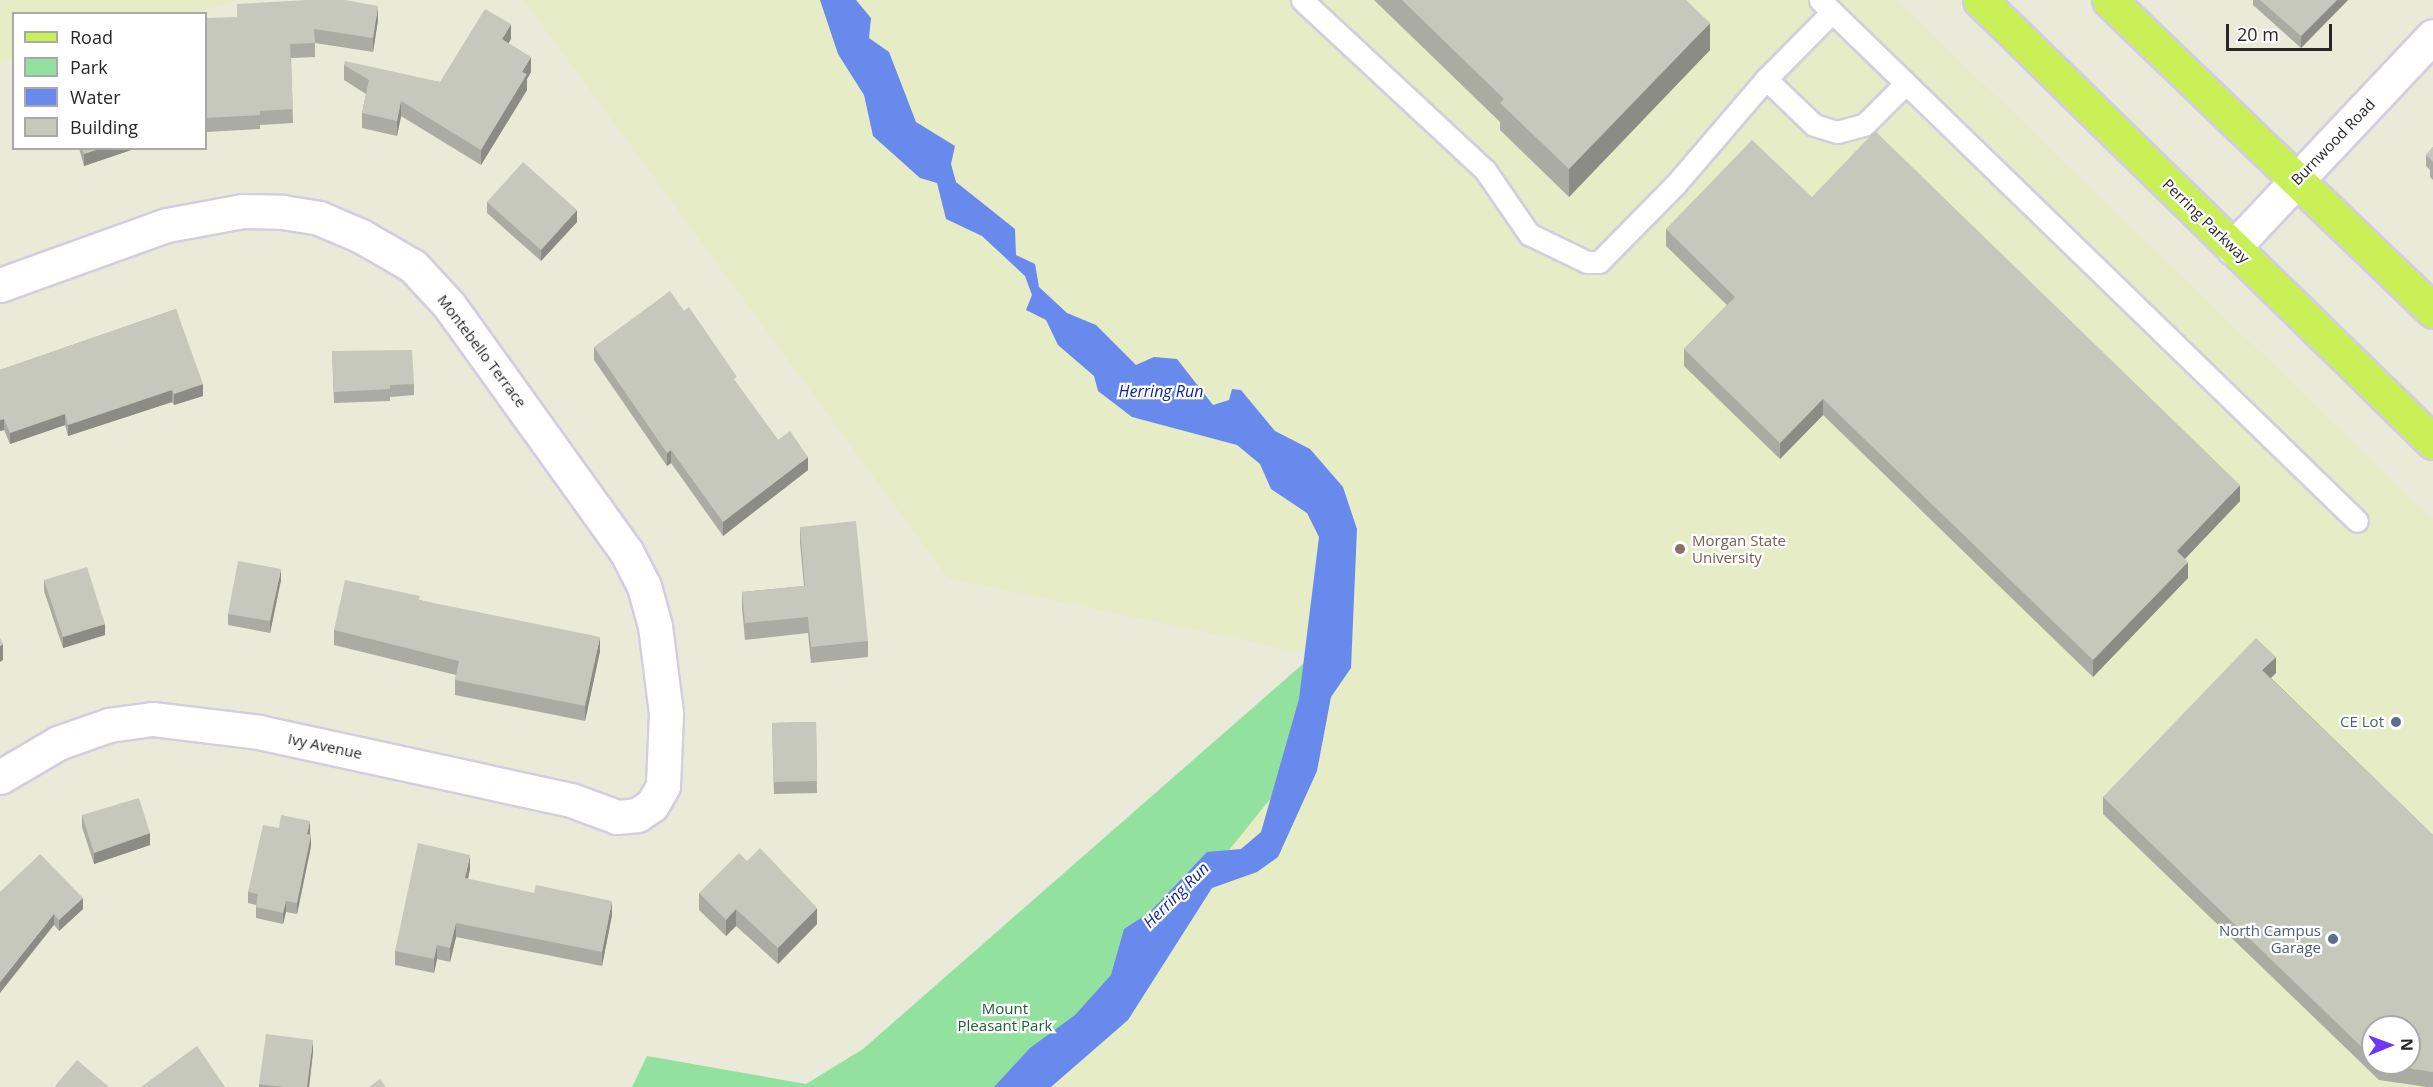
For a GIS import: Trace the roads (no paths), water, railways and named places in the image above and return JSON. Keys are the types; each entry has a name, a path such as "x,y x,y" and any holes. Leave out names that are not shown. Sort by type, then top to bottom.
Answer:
{"main road":[{"name":"Perring Parkway","path":"1980,0 2433,441"},
{"path":"2109,0 2433,311"}],"street":[{"name":"Burnwood Road","path":"2233,248 2433,36"},
{"name":"Montebello Terrace","path":"0,285 167,225 243,211 282,212 319,218 361,236 413,266 449,305 485,353 626,551 645,586 655,626 666,713 663,786 652,805"},
{"name":"Ivy Avenue","path":"0,777 58,743 109,725 152,719 260,732 572,800 617,817 637,815 652,805"}],"lane":[{"path":"1302,0 1485,170 1529,234 1587,262 1599,262 1675,185 1826,6 2357,521"},
{"path":"1766,79 1814,125 1837,132 1864,125 1905,84"}],"water":[{"name":"Herring Run","path":"820,0 856,0 871,18 869,38 889,52 916,122 955,146 951,164 956,182 1015,229 1016,255 1035,264 1039,287 1067,313 1096,325 1136,365 1154,357 1177,359 1213,405 1229,400 1232,389 1241,390 1275,431 1310,449 1343,487 1357,529 1351,668 1331,697 1317,771 1278,857 1257,872 1212,888 1128,1020 1051,1087 994,1087 1030,1048 1075,1015 1111,975 1124,929 1150,912 1207,852 1241,849 1261,832 1299,699 1319,537 1307,513 1271,489 1260,464 1237,445 1132,417 1098,391 1094,376 1058,345 1046,320 1026,310 1032,295 1025,276 982,236 946,219 937,183 920,178 873,136 864,95 838,54"}],"place":[{"name":"Morgan State University","path":"1680,549"},
{"name":"CE Lot","path":"2396,722"},
{"name":"North Campus Garage","path":"2333,939"}],"park label":[{"name":"Mount Pleasant Park","path":"1005,1016"}]}
